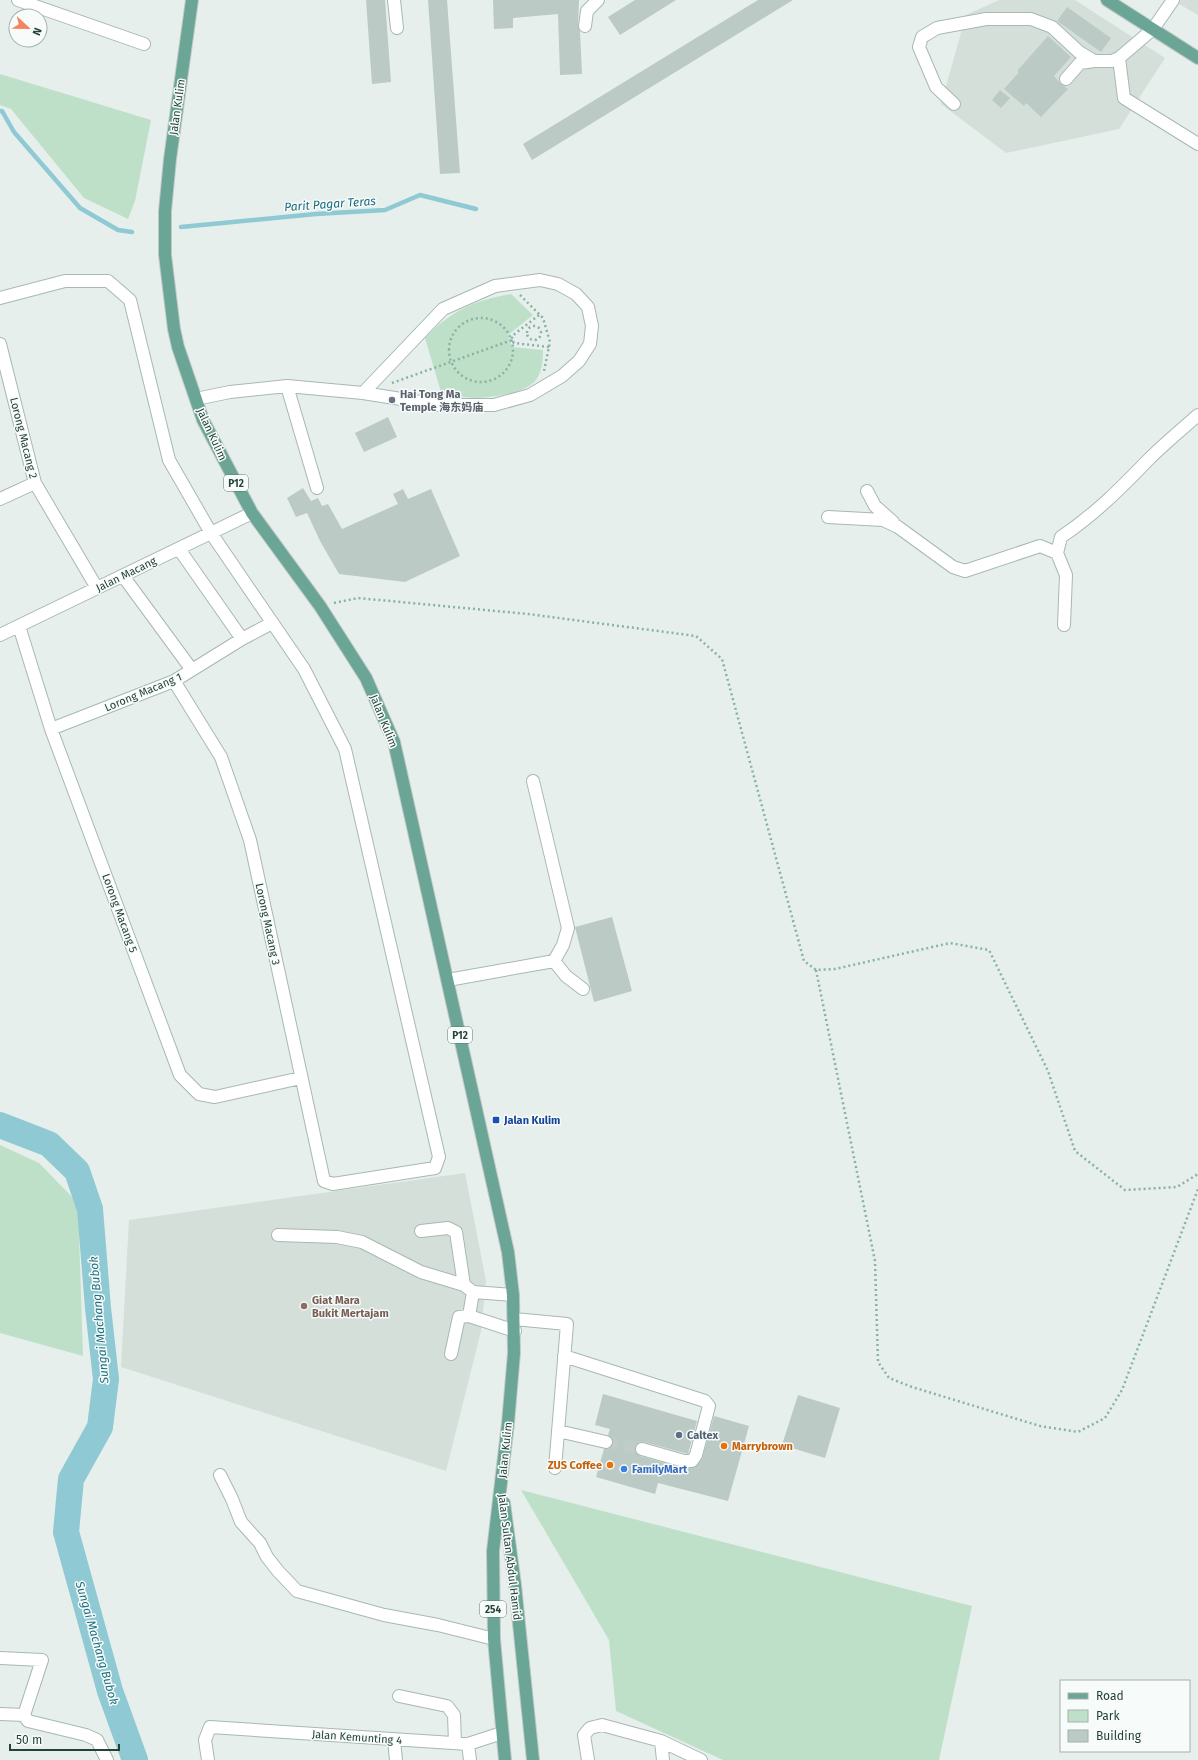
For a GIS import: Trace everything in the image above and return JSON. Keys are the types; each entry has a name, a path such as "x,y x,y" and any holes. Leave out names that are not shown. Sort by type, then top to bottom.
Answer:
{"main road":[{"name":"Jalan Kulim","path":"192,0 170,160 165,211 166,255 174,328 178,347 203,420 252,513 320,606 366,678 394,742 508,1252 515,1325 512,1377 501,1486"},
{"path":"1107,0 1198,58"},
{"name":"Jalan Sultan Abdul Hamid","path":"501,1486 493,1551 494,1639 505,1760"},
{"name":"Jalan Sultan Abdul Hamid","path":"501,1486 515,1585 533,1760"}],"street":[{"path":"18,0 144,44"},
{"path":"394,0 397,28"},
{"path":"586,26 587,11 598,0"},
{"path":"1066,79 1080,63 1112,61 1119,58 1154,29 1173,0"},
{"path":"954,104 936,87 919,47 922,37 937,28 986,19 1031,18 1052,27 1079,52 1094,61"},
{"path":"1119,58 1124,98 1198,144"},
{"path":"196,399 230,392 287,386 363,393 439,405 494,405 530,395 540,390 562,376 579,361 590,344 592,326 588,307 576,294 558,284 540,280 495,286 443,309 363,393"},
{"path":"0,298 65,281 108,281 130,300 169,460 211,533 272,623"},
{"name":"Lorong Macang 2","path":"0,344 35,483 97,588"},
{"path":"287,386 317,488"},
{"path":"1064,625 1066,575 1057,553 1060,537 1077,526 1111,499 1149,459 1198,415"},
{"path":"0,499 35,483"},
{"path":"867,491 875,506 898,527 953,567 965,571 1040,546 1057,553"},
{"name":"Jalan Macang","path":"0,636 252,513"},
{"path":"828,517 883,520 898,527"},
{"path":"179,549 242,639"},
{"path":"122,576 192,670"},
{"name":"Lorong Macang 1","path":"51,729 174,681 242,639 272,623"},
{"name":"Lorong Macang 3","path":"174,681 221,757 250,840 324,1181 333,1184 435,1168 439,1157 346,749 304,669 272,623"},
{"name":"Lorong Macang 5","path":"19,626 51,729 180,1075 199,1094 215,1096 301,1078"},
{"path":"533,781 568,928 563,945 554,961"},
{"path":"448,980 554,961"},
{"path":"554,961 566,976 583,989"},
{"path":"421,1230 448,1228 456,1232 468,1288 469,1316"},
{"path":"278,1235 336,1237 362,1242 421,1272 468,1288 513,1295"},
{"path":"451,1354 459,1316 469,1316 515,1325 567,1324 555,1468"},
{"path":"564,1356 705,1401 709,1406 696,1454 692,1461 684,1461 642,1449"},
{"path":"558,1431 606,1442"},
{"path":"220,1476 232,1499 241,1522 260,1542 267,1557 278,1571 297,1591 384,1615 438,1625 494,1639"},
{"path":"0,1658 42,1660 24,1715"},
{"path":"399,1696 447,1706 454,1715 455,1743"},
{"path":"0,1714 24,1715"},
{"path":"24,1715 28,1721 86,1735 97,1740 107,1760"},
{"path":"588,1760 584,1735 590,1728 602,1725 660,1741 701,1760"},
{"name":"Jalan Kemunting 4","path":"208,1760 205,1740 210,1727 468,1744 502,1733"},
{"path":"394,1740 396,1760"},
{"path":"660,1741 663,1760"},
{"path":"468,1744 470,1760"}],"path":[{"path":"511,284 543,318 550,342 540,390"},
{"path":"540,315 512,336 512,340 512,351 510,360 506,369 499,376 481,382 472,380 463,376 456,370 451,362 449,352 450,341 455,332 462,324 481,318 491,320 500,325 507,332 512,340 514,343 549,347"},
{"path":"530,322 527,336 537,345"},
{"path":"528,329 534,326 541,332 538,339 532,340"},
{"path":"385,385 512,340"},
{"path":"320,606 358,598 528,614 696,636 722,659 804,961 816,970 835,969 950,943 990,950 1048,1072 1075,1151 1124,1190 1177,1186 1198,1174"},
{"path":"816,970 875,1261 878,1362 889,1378 912,1387 1040,1426 1078,1432 1106,1418 1122,1390 1198,1189"}],"shaded area":[{"path":"999,0 1075,0 1165,58 1119,129 1006,153 941,104 966,15"},
{"path":"1172,0 1198,0 1198,15"},
{"name":"Giat Mara Bukit Mertajam","path":"465,1173 486,1281 481,1331 446,1471 121,1367 129,1220"}],"green space":[{"path":"0,74 151,120 135,201 128,219 84,198 11,109 0,105"},
{"path":"511,294 533,315 508,335 512,347 543,350 541,370 536,380 525,388 509,394 492,397 478,398 441,392 425,338 444,321 464,308 474,303"},
{"path":"0,1145 39,1163 78,1203 83,1356 0,1333"},
{"path":"521,1490 972,1606 939,1760 723,1760 616,1711 609,1640"}],"building":[{"path":"366,0 385,0 391,82 372,84"},
{"path":"428,0 447,0 460,173 440,174"},
{"path":"493,0 579,0 578,25 580,32 582,74 560,75 558,14 513,18 513,28 494,29"},
{"path":"635,0 676,0 620,35 608,17"},
{"path":"758,0 793,0 532,160 523,144"},
{"path":"1067,7 1111,38 1101,52 1057,21"},
{"path":"1048,36 1071,57 1054,76 1068,89 1041,117 1026,103 1024,106 1004,89 1019,72 1017,71"},
{"path":"1000,90 1010,98 1001,108 992,100"},
{"path":"388,417 397,437 364,452 355,433"},
{"path":"303,488 311,501 318,498 322,506 328,504 342,529 398,504 393,494 403,489 408,499 431,489 460,556 405,582 339,574 320,541 307,513 296,517 287,498"},
{"path":"612,917 632,991 594,1002 575,927"},
{"path":"603,1394 697,1421 688,1454 644,1442 640,1442 635,1447 635,1451 640,1456 682,1468 695,1468 702,1459 714,1416 749,1426 728,1501 658,1483 655,1494 596,1477 604,1449 609,1449 613,1443 611,1437 608,1435 610,1429 595,1425"},
{"path":"798,1395 840,1408 825,1458 782,1445"}],"waterway":[{"name":"Parit Pagar Teras","path":"0,111 2,111 14,132 80,208 118,230 132,232"},
{"name":"Parit Pagar Teras","path":"181,227 316,214 385,210 420,195 476,209"},
{"name":"Sungai Machang Bubok","path":"0,1125 49,1144 77,1171 90,1209 98,1308 106,1379 100,1427 71,1479 66,1532 110,1691 135,1760"}],"tunnel":[{"path":"606,1442 642,1449"}],"place":[{"name":"Hai Tong Ma Temple 海东妈庙","path":"392,400"},
{"name":"Jalan Kulim","path":"496,1120"},
{"name":"Giat Mara Bukit Mertajam","path":"304,1306"},
{"name":"Caltex","path":"679,1435"},
{"name":"Marrybrown","path":"724,1446"},
{"name":"ZUS Coffee","path":"610,1465"},
{"name":"FamilyMart","path":"624,1469"}]}
